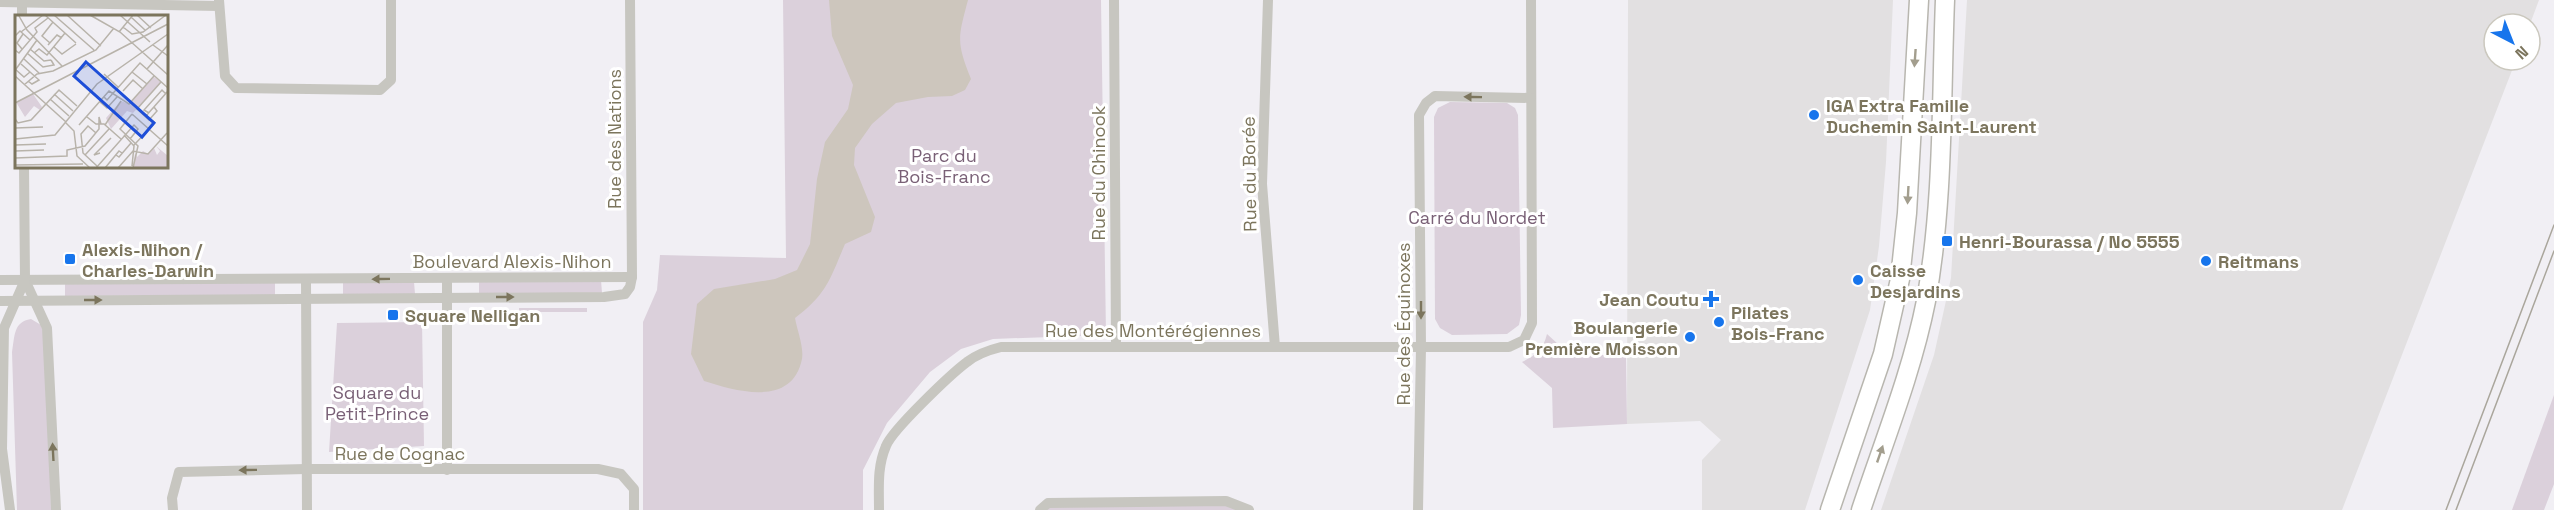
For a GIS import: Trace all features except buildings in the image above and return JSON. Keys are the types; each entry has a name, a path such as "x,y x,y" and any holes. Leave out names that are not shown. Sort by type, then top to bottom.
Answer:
{"main road":[{"path":"1830,510 1879,366 1900,279 1907,213 1919,0"},
{"path":"1862,510 1913,354 1928,286 1937,205 1945,0"}],"street":[{"path":"0,2 219,3 225,76 236,88 380,90 391,81 391,0"},
{"name":"Rue des Nations","path":"630,0 632,277"},
{"name":"Rue du Chinook","path":"1114,0 1116,347"},
{"name":"Rue du Borée","path":"1268,0 1262,184 1275,347"},
{"path":"1531,0 1531,98"},
{"name":"Rue des Équinoxes","path":"1418,510 1421,347 1419,115 1426,103 1435,96 1531,98"},
{"name":"Rue des Montérégiennes","path":"879,510 878,468 886,443 968,361 985,351 1001,346 1509,347 1524,340 1532,323 1531,98"},
{"path":"10,510 1,449 4,328 24,280 24,168"},
{"name":"Boulevard Alexis-Nihon","path":"0,280 632,277 628,291 620,296 0,301"},
{"path":"447,278 447,470"},
{"path":"306,279 307,510"},
{"path":"24,280 47,328 56,510"},
{"name":"Rue de Cognac","path":"173,510 172,498 179,472 306,469 598,469 621,474 634,489 634,510"},
{"path":"1040,510 1048,503 1226,501 1249,510"}],"shaded area":[{"path":"829,0 968,0 960,40 971,79 965,90 952,96 928,97 896,103 872,124 855,148 854,165 875,217 871,232 845,244 821,293 795,318 802,354 796,374 787,385 775,390 761,392 731,389 704,381 691,354 697,304 714,289 775,279 797,270 810,244 817,179 825,142 848,109 853,85 832,36"},
{"path":"1628,0 1893,0 1886,162 1879,246 1870,310 1805,510 1702,510 1702,460 1721,440 1700,421 1627,424"},
{"name":"Reitmans","path":"1967,0 2539,0 2534,12 2482,12 2482,72 2511,72 2342,510 1881,510 1934,355 1951,278"}],"green space":[{"name":"Parc du Bois-Franc","path":"783,0 1101,0 1106,335 993,339 961,349 930,372 887,423 863,470 863,510 643,510 643,322 657,290 660,255 786,258"},
{"name":"Carré du Nordet","path":"1450,102 1507,103 1515,108 1518,115 1521,315 1519,325 1507,334 1452,335 1440,328 1435,319 1434,117 1438,108"},
{"path":"509,262 601,262 602,265 509,266"},
{"path":"601,280 602,293 479,294 479,281"},
{"path":"414,282 415,294 343,295 343,283"},
{"path":"275,283 275,295 65,296 65,284"},
{"path":"519,308 587,308 587,312 519,312"},
{"path":"31,319 41,325 47,346 51,510 17,510 12,352 18,327 21,323"},
{"name":"Square du Petit-Prince","path":"422,322 424,446 329,452 337,323"},
{"path":"1547,334 1570,355 1626,355 1627,424 1553,428 1552,388 1522,362 1538,351"},
{"path":"2554,395 2554,484 2544,510 2512,510"},
{"path":"1226,501 1249,510 1040,510 1048,503"}],"tram line":[{"path":"2446,510 2554,225"},
{"path":"2456,510 2554,251"}],"place":[{"name":"IGA Extra Famille Duchemin Saint-Laurent","path":"1814,115"},
{"name":"Henri-Bourassa / No 5555","path":"1947,241"},
{"name":"Alexis-Nihon / Charles-Darwin","path":"70,259"},
{"name":"Reitmans","path":"2206,261"},
{"name":"Caisse Desjardins","path":"1858,280"},
{"name":"Jean Coutu","path":"1711,299"},
{"name":"Square Nelligan","path":"393,315"},
{"name":"Pilates Bois-Franc","path":"1719,322"},
{"name":"Boulangerie Première Moisson","path":"1690,337"}]}
